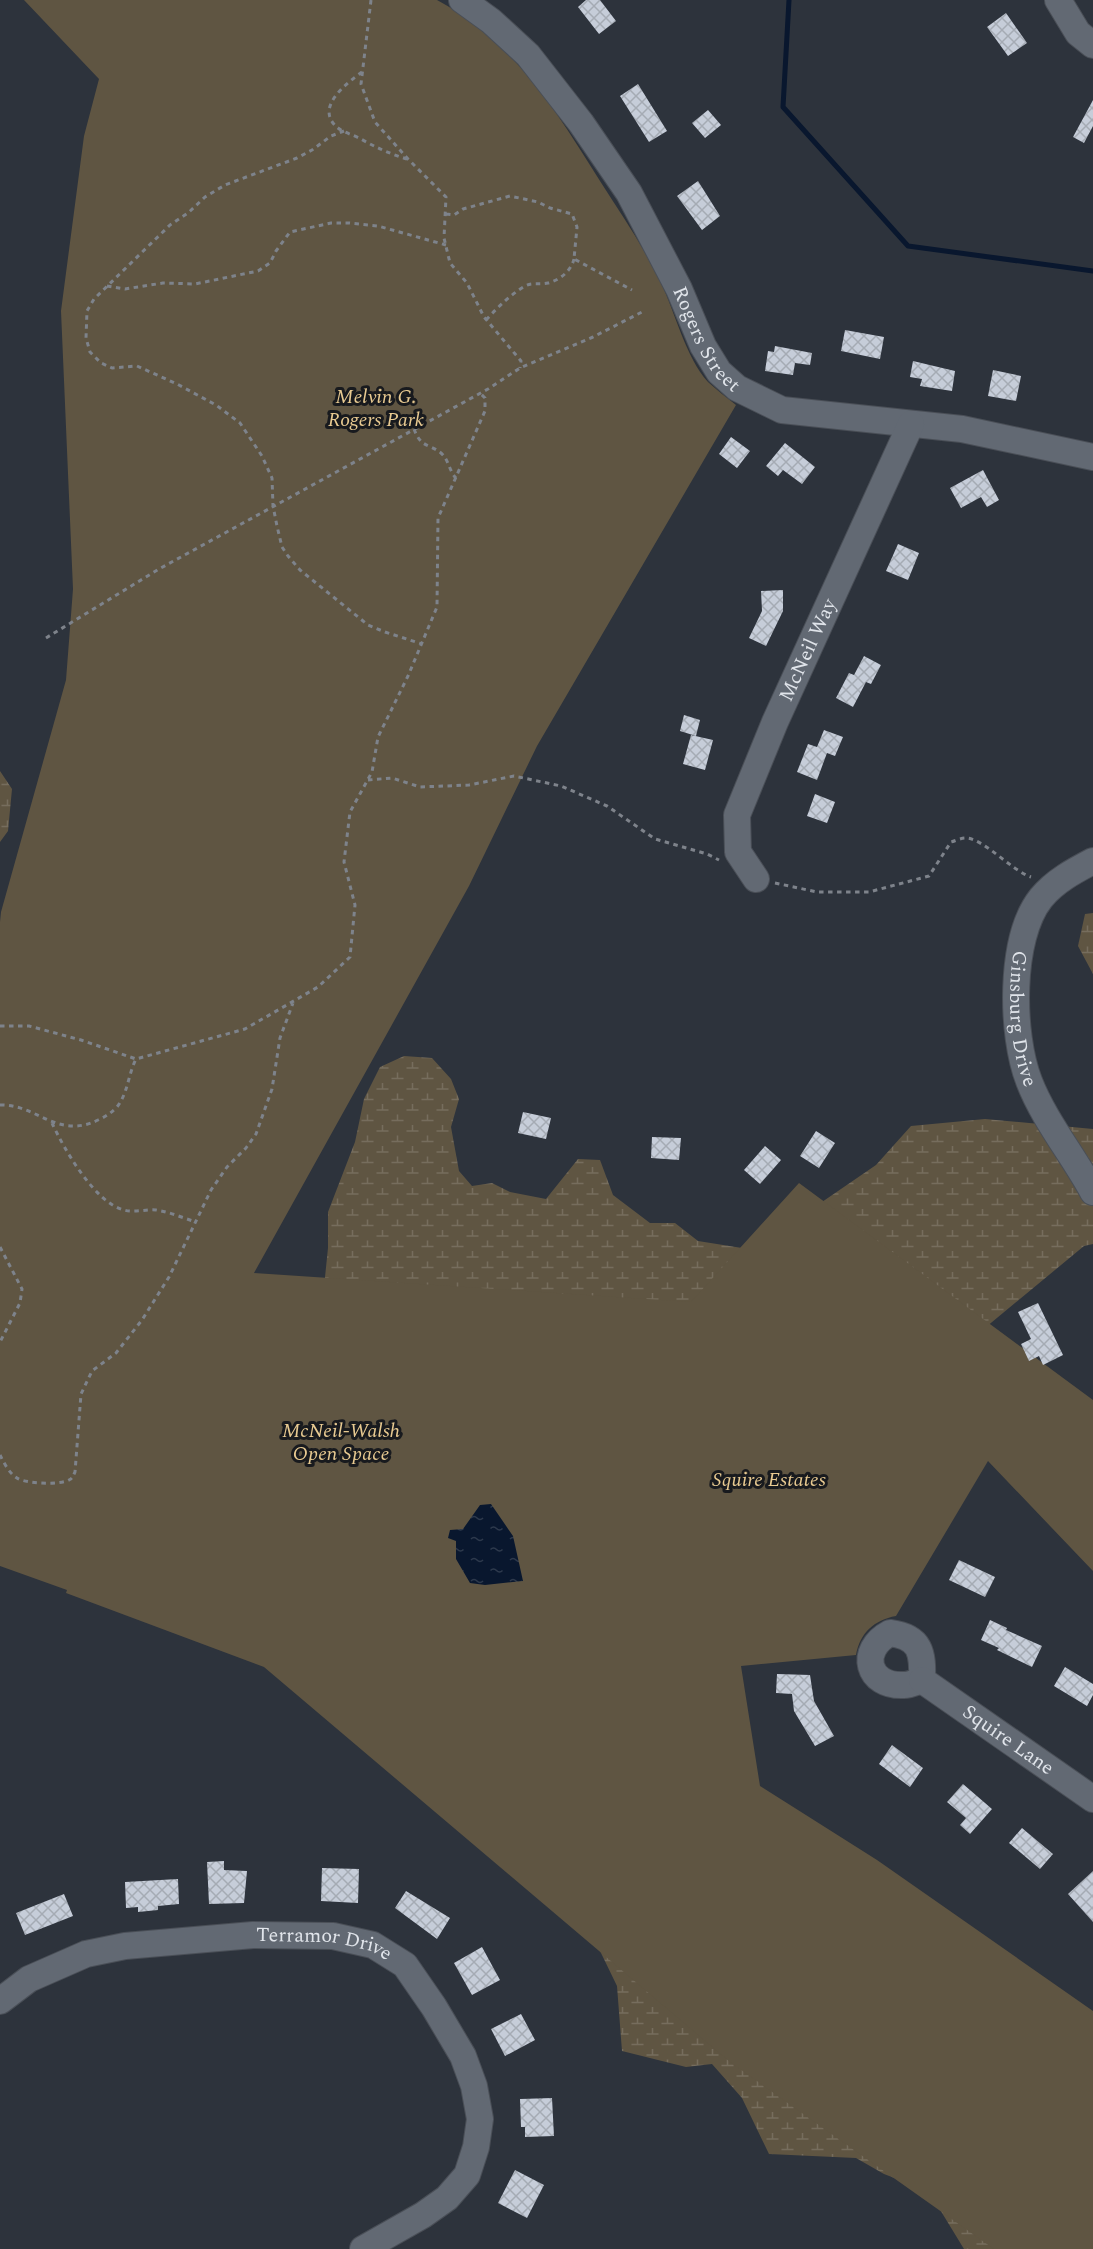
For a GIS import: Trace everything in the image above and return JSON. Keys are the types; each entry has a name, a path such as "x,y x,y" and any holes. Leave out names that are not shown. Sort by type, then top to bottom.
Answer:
{"street":[{"name":"Rogers Street","path":"462,0 491,21 528,55 581,123 629,193 679,289 703,346 719,372 737,387 782,410 962,429 1093,457"},
{"path":"1058,0 1078,33 1093,45"},
{"name":"McNeil Way","path":"756,879 738,852 737,815 776,722 911,424"},
{"name":"Ginsburg Drive","path":"1093,861 1051,887 1039,901 1028,923 1019,959 1015,997 1019,1041 1028,1080 1040,1106 1093,1192"},
{"name":"Squire Lane","path":"922,1680 1093,1799"},
{"name":"Terramor Drive","path":"0,2001 29,1979 86,1954 125,1946 253,1935 333,1936 373,1945 405,1965 434,2007 467,2066 474,2086 480,2120 476,2147 466,2175 447,2198 423,2215 363,2249"}],"path":[{"path":"371,0 361,84 375,122 446,197 446,244 450,263 466,283 486,320 521,361 520,368"},
{"path":"362,72 347,83 331,102 332,120 338,128 389,154 408,159"},
{"path":"344,131 331,136 297,158 225,185 205,197 188,213 170,225 94,299 87,311 86,338 90,352 100,363 112,368 137,366 216,405 240,423 262,456 272,478 273,506 282,547 300,570 368,625 422,644"},
{"path":"445,214 454,215 463,209 510,196 572,214 577,227 572,268 560,278 548,283 528,284 508,297 486,320"},
{"path":"107,286 125,289 163,283 195,284 258,271 270,263 290,232 331,223 378,226 446,244"},
{"path":"574,260 632,290"},
{"path":"46,638 159,569 480,393 520,368 593,337 642,312"},
{"path":"0,1026 29,1026 136,1059 245,1029 318,987 350,957 355,905 344,862 350,812 372,772 378,737 437,607 438,518 486,406 486,398 480,393"},
{"path":"414,429 417,438 429,448 440,453 448,462 456,478"},
{"path":"368,780 392,778 420,787 469,785 514,776 561,786 607,806 655,839 707,854 727,864"},
{"path":"756,879 818,892 869,892 929,876 951,842 965,838 982,844 1022,874 1051,887"},
{"path":"0,1455 7,1467 19,1479 27,1482 57,1483 72,1478 75,1472 81,1394 87,1380 92,1371 116,1353 142,1320 169,1277 211,1190 227,1167 256,1134 272,1089 280,1038 293,1001"},
{"path":"0,1105 20,1108 52,1123 67,1127 82,1126 106,1116 116,1107 123,1096 136,1059"},
{"path":"52,1123 69,1156 103,1199 115,1208 127,1211 156,1210 196,1222"},
{"path":"0,1247 22,1289 20,1303 0,1342"}],"green space":[{"path":"24,0 437,0 465,17 489,36 511,57 549,103 647,257 661,283 687,348 700,372 708,382 736,405 537,746 469,886 254,1273 691,1302 799,1183 1093,1400 1093,1571 988,1461 896,1616 881,1621 869,1629 861,1640 856,1655 741,1666 760,1786 877,1860 1093,2011 1093,2249 994,2249 730,2062 264,1667 0,1566 0,922 66,680 73,589 61,311 84,136 99,79"},
{"path":"0,771 12,789 8,831 0,842"},
{"path":"1093,913 1093,974 1078,946 1085,914"},
{"name":"Squire Estates","path":"404,1056 432,1058 451,1079 459,1099 451,1127 459,1171 472,1186 492,1183 510,1192 546,1199 578,1159 600,1160 613,1195 650,1223 675,1223 698,1241 780,1254 822,1202 876,1165 911,1126 985,1119 1093,1129 1093,1244 1084,1246 980,1332 724,1664 768,1835 1093,2249 964,2249 939,2208 910,2184 884,2174 856,2158 769,2154 742,2098 712,2064 686,2067 622,2051 617,1986 586,1922 324,1287 328,1248 328,1212 355,1142 364,1099 380,1067"}],"water":[{"path":"491,1504 513,1536 523,1581 485,1585 470,1583 456,1559 456,1541 448,1538 450,1530 463,1529 480,1505"}],"building":[{"path":"586,0 600,0 616,21 599,34 578,7"},
{"path":"1006,13 1027,43 1008,56 987,27"},
{"path":"638,84 667,131 649,142 620,96"},
{"path":"1093,100 1093,126 1084,143 1073,137"},
{"path":"708,110 721,125 705,138 692,123"},
{"path":"698,181 720,216 702,230 677,196"},
{"path":"845,330 884,337 880,359 841,351"},
{"path":"775,346 812,353 810,365 795,363 793,375 765,371 768,351 774,352"},
{"path":"913,361 955,371 952,391 920,386 922,379 910,377"},
{"path":"993,370 1021,376 1016,401 988,396"},
{"path":"731,437 750,451 737,468 719,454"},
{"path":"785,443 815,467 802,484 783,470 778,476 766,466"},
{"path":"983,470 999,500 987,507 981,497 961,508 950,488"},
{"path":"898,544 919,553 908,580 886,571"},
{"path":"783,590 783,611 766,646 749,638 762,611 761,591"},
{"path":"864,656 881,665 871,684 866,682 853,707 836,698 849,673 854,675"},
{"path":"684,715 700,720 696,736 680,731"},
{"path":"824,730 843,737 835,756 827,753 817,780 797,772 808,744 817,747"},
{"path":"691,735 713,740 705,770 683,764"},
{"path":"815,794 835,802 827,823 807,816"},
{"path":"523,1112 551,1118 546,1139 518,1133"},
{"path":"816,1131 835,1143 819,1168 800,1156"},
{"path":"652,1137 681,1138 679,1160 651,1158"},
{"path":"765,1146 781,1160 760,1184 744,1170"},
{"path":"1038,1303 1063,1355 1043,1365 1039,1356 1029,1361 1021,1344 1031,1339 1018,1312"},
{"path":"959,1560 995,1577 985,1597 949,1580"},
{"path":"990,1620 1042,1646 1032,1667 981,1640"},
{"path":"1065,1667 1093,1684 1093,1695 1087,1706 1054,1686"},
{"path":"777,1674 810,1675 814,1701 834,1736 815,1746 794,1711 792,1694 776,1693"},
{"path":"892,1745 923,1768 910,1787 879,1764"},
{"path":"963,1784 992,1809 970,1834 960,1825 966,1818 947,1802"},
{"path":"1022,1828 1053,1854 1040,1869 1009,1843"},
{"path":"224,1861 224,1870 247,1871 244,1903 209,1904 207,1862"},
{"path":"322,1868 359,1869 358,1903 321,1901"},
{"path":"1093,1871 1093,1922 1068,1894"},
{"path":"178,1879 179,1904 158,1906 158,1910 138,1912 138,1907 126,1908 125,1882"},
{"path":"406,1891 450,1918 437,1939 395,1908"},
{"path":"64,1894 73,1916 25,1935 16,1913"},
{"path":"482,1947 500,1980 472,1995 454,1963"},
{"path":"521,2014 535,2040 505,2056 491,2029"},
{"path":"552,2098 554,2136 525,2137 525,2127 521,2127 520,2099"},
{"path":"515,2170 544,2185 527,2218 498,2203"}],"waterway":[{"path":"789,0 783,107 908,246 1093,271"}],"park label":[{"name":"Melvin G. Rogers Park","path":"376,408"},
{"name":"McNeil-Walsh Open Space","path":"341,1442"}]}
